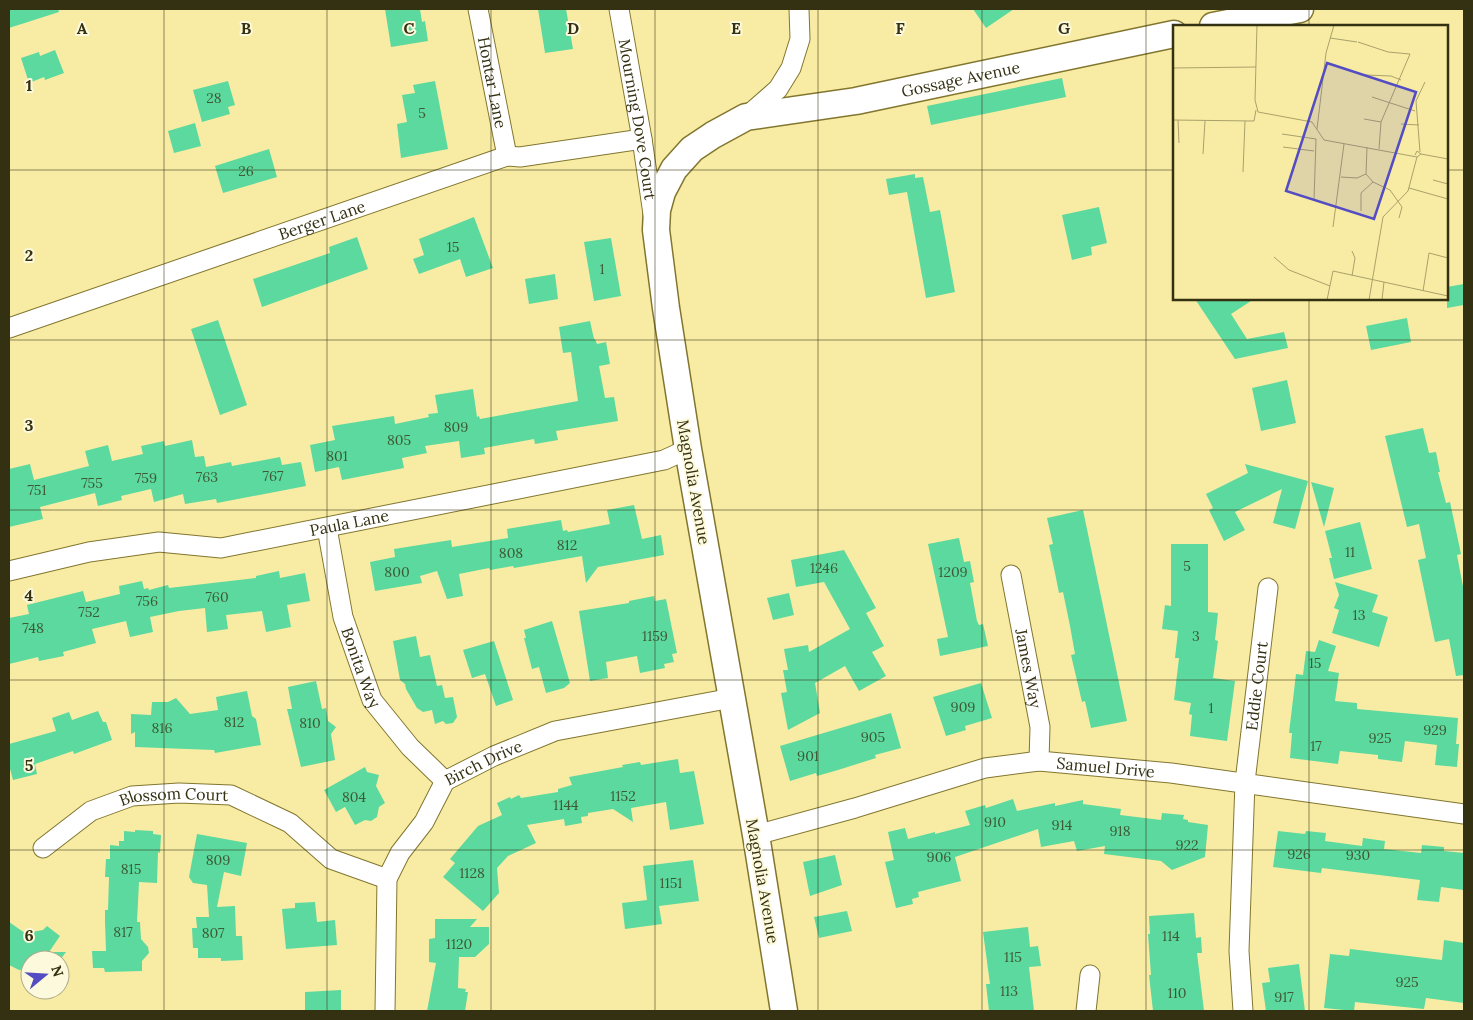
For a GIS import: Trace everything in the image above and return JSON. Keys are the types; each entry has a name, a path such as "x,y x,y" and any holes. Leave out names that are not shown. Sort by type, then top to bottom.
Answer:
{"street":[{"name":"Hontar Lane","path":"478,9 507,156"},
{"name":"Mourning Dove Court","path":"619,9 656,230"},
{"name":"Magnolia Avenue","path":"784,1011 756,835 688,449 656,230 657,210 662,192 674,168 692,149 746,117 778,89 791,68 800,39 799,9"},
{"path":"1218,25 1300,9"},
{"name":"Gossage Avenue","path":"746,117 856,101 1173,34"},
{"name":"Berger Lane","path":"9,328 507,156 520,157 642,139"},
{"name":"Paula Lane","path":"9,571 89,552 159,542 221,548 664,460 688,449"},
{"name":"Bonita Way","path":"327,528 343,617 372,700 410,747 445,781"},
{"name":"James Way","path":"1011,575 1040,727 1038,761"},
{"name":"Eddie Court","path":"1243,1011 1239,951 1245,782 1268,588"},
{"name":"Birch Drive","path":"385,1011 387,879 400,852 424,822 445,781 494,756 555,731 732,698"},
{"name":"Samuel Drive","path":"756,835 855,808 985,768 1038,761 1245,782 1464,814"},
{"name":"Blossom Court","path":"43,848 91,812 132,796 179,793 231,795 290,823 330,859 387,879"},
{"path":"1086,1011 1090,975"}],"building":[{"path":"9,9 58,9 59,12 9,28"},
{"path":"385,9 420,9 422,22 425,21 428,41 391,47"},
{"path":"538,9 566,9 573,49 545,53"},
{"path":"973,9 1014,9 986,28"},
{"path":"55,50 64,73 45,80 44,77 29,83 21,58 39,52 40,56"},
{"path":"1062,78 1066,97 931,125 927,106"},
{"path":"228,81 235,105 228,107 230,114 202,122 193,90"},
{"path":"435,81 448,149 401,158 397,124 407,122 402,95 415,93 413,85"},
{"path":"195,123 201,146 174,153 168,131"},
{"path":"269,149 277,177 223,193 215,166"},
{"path":"915,174 915,178 923,177 930,212 940,210 955,292 926,298 907,192 889,195 886,179"},
{"path":"1099,207 1107,243 1091,247 1092,255 1072,260 1062,215"},
{"path":"474,217 493,268 466,277 460,259 419,274 413,259 424,255 419,239"},
{"path":"357,237 368,269 262,307 253,279 330,253 329,247"},
{"path":"611,238 621,296 594,301 584,242"},
{"path":"555,274 558,299 529,304 525,279"},
{"path":"1464,284 1464,305 1447,308 1448,287"},
{"path":"1196,300 1252,300 1231,314 1247,339 1284,332 1288,348 1235,359"},
{"path":"1407,318 1411,342 1371,350 1366,326"},
{"path":"218,320 247,405 220,415 191,329"},
{"path":"590,321 597,344 606,342 610,364 599,366 605,398 614,397 618,421 556,431 558,440 535,444 534,439 484,448 485,454 461,458 459,441 425,446 427,453 402,458 404,468 342,480 339,467 315,472 310,445 335,440 332,426 394,416 395,424 429,417 428,414 438,413 435,395 473,389 477,417 479,416 480,419 578,401 571,352 563,353 559,327"},
{"path":"1287,380 1296,423 1261,431 1252,388"},
{"path":"1423,428 1429,453 1436,452 1440,472 1438,472 1446,503 1450,502 1461,554 1457,555 1464,592 1464,675 1456,676 1449,639 1435,642 1418,560 1426,558 1419,524 1407,527 1385,436"},
{"path":"192,440 195,457 204,456 206,467 231,462 232,466 280,457 282,465 301,462 306,486 217,503 216,499 185,504 183,494 154,502 151,489 121,496 122,500 98,506 95,493 40,507 43,519 9,527 9,469 30,464 34,480 89,466 85,451 108,445 112,461 143,454 141,446 164,441 165,446"},
{"path":"1245,464 1308,481 1295,529 1273,523 1282,489 1235,512 1245,530 1224,541 1209,510 1213,508 1206,494 1248,473"},
{"path":"1311,482 1334,488 1324,527"},
{"path":"634,505 642,539 661,535 664,555 598,567 586,583 582,556 514,568 513,566 490,570 489,568 459,574 463,596 447,599 437,571 420,576 422,583 375,591 370,562 395,557 394,549 451,540 452,547 508,538 507,529 561,520 563,531 567,530 568,532 610,524 607,510"},
{"path":"1083,510 1127,721 1091,728 1085,701 1082,702 1071,655 1075,654 1063,592 1059,593 1049,545 1053,544 1047,518"},
{"path":"1360,522 1372,569 1334,579 1329,558 1332,558 1325,531"},
{"path":"959,538 964,562 970,561 974,582 970,583 977,621 979,625 983,624 988,646 940,656 937,639 948,637 928,544"},
{"path":"1171,544 1208,544 1208,612 1218,613 1215,640 1218,641 1213,678 1235,681 1227,741 1190,736 1192,715 1189,714 1191,703 1174,700 1179,658 1175,658 1178,631 1162,629 1165,605 1171,606"},
{"path":"844,550 876,608 866,613 884,646 872,652 886,676 859,691 845,666 815,683 820,713 788,730 781,693 787,692 783,670 788,670 784,649 808,645 809,652 850,629 824,582 796,587 791,560"},
{"path":"279,571 280,578 305,573 310,601 287,605 291,627 266,632 262,611 226,615 228,629 207,632 205,608 179,611 150,617 153,632 130,637 126,621 92,629 96,643 63,652 64,656 39,661 38,657 9,664 9,618 29,614 27,605 83,591 86,602 120,594 119,586 142,581 144,589 148,588 149,590 168,585 169,588 256,578 256,576"},
{"path":"1335,582 1378,595 1372,612 1388,617 1379,647 1332,633 1339,610 1334,608 1339,595"},
{"path":"789,593 794,615 773,620 767,598"},
{"path":"654,596 655,601 666,599 677,653 672,654 674,662 664,664 665,668 640,673 637,656 606,662 608,678 590,681 579,611 629,603 629,601"},
{"path":"552,621 570,683 564,688 546,693 539,667 532,669 524,638 526,638 524,630"},
{"path":"416,636 420,657 430,655 437,686 442,685 445,698 453,697 457,717 453,723 446,724 443,721 435,724 432,710 423,712 417,708 405,684 400,680 393,641"},
{"path":"1319,640 1336,646 1328,671 1339,673 1335,701 1357,703 1357,709 1458,718 1456,744 1459,744 1457,767 1435,765 1437,745 1405,741 1402,762 1378,759 1378,755 1340,751 1338,764 1290,758 1292,733 1289,733 1296,674 1303,675 1306,651 1315,652"},
{"path":"494,641 513,700 496,706 485,674 472,678 463,650"},
{"path":"316,681 322,709 326,708 328,721 336,727 331,734 335,760 301,767 287,709 292,709 288,687"},
{"path":"981,683 992,718 965,726 966,730 946,736 933,697"},
{"path":"247,691 252,716 256,719 261,745 215,753 214,750 135,747 135,732 131,734 131,714 151,715 152,702 168,702 176,698 190,714 218,710 216,697"},
{"path":"98,711 103,722 106,722 112,740 74,754 73,751 35,764 37,774 13,780 9,765 9,744 56,731 52,718 69,712 72,720"},
{"path":"891,713 901,748 875,755 876,758 838,770 817,776 816,773 790,781 780,746"},
{"path":"678,759 680,773 694,771 704,824 670,830 666,802 631,808 633,822 613,809 588,813 588,816 581,817 582,823 565,826 564,819 527,825 536,843 508,856 497,868 499,893 483,911 443,877 455,863 450,859 478,826 502,815 497,803 519,795 521,798 558,792 558,789 572,785 569,777 640,762 641,765"},
{"path":"365,767 367,772 379,775 376,786 385,803 379,807 377,817 371,821 365,820 355,825 345,807 336,812 324,790"},
{"path":"1013,799 1017,811 1055,803 1055,806 1083,800 1083,804 1121,809 1120,815 1161,820 1162,813 1184,815 1183,819 1188,820 1188,822 1208,825 1205,857 1172,870 1161,861 1104,854 1105,846 1077,851 1074,841 1041,847 1038,829 955,857 961,881 918,892 919,897 912,899 913,904 896,908 885,862 894,860 888,832 905,828 908,839 970,825 965,811 985,805 986,808"},
{"path":"135,830 153,831 153,834 161,835 160,853 158,852 157,883 139,882 137,922 140,922 141,939 148,947 149,953 142,961 142,971 105,972 104,968 93,968 92,951 106,951 105,910 108,910 109,877 105,877 106,859 110,859 110,845 119,846 119,841 124,841 124,831 135,832"},
{"path":"1278,831 1305,834 1306,831 1326,833 1325,841 1362,846 1363,838 1385,841 1384,849 1421,853 1422,845 1444,847 1444,851 1464,853 1464,890 1441,887 1439,902 1417,900 1420,880 1322,868 1321,873 1273,867"},
{"path":"197,834 247,843 241,876 224,872 217,907 235,906 236,936 242,936 243,960 221,961 221,958 198,958 198,948 193,948 192,928 197,928 196,917 209,917 207,885 193,883 189,877"},
{"path":"835,855 842,885 810,896 803,862"},
{"path":"693,860 699,901 659,906 662,924 625,929 622,903 647,900 643,866"},
{"path":"315,902 317,922 335,920 337,945 286,949 282,909 295,908 295,903"},
{"path":"847,911 852,931 819,938 814,917"},
{"path":"1194,913 1196,938 1201,937 1202,953 1197,953 1204,1011 1153,1011 1149,975 1151,975 1148,934 1150,934 1149,916"},
{"path":"435,919 477,919 470,927 489,927 489,944 475,957 459,957 458,988 466,989 465,992 468,992 465,1011 427,1011 436,963 429,962 429,939 435,938"},
{"path":"9,922 25,933 43,930 47,926 60,936 50,950 20,950 20,970 9,965"},
{"path":"1028,927 1030,947 1038,946 1041,966 1029,967 1034,1011 989,1011 986,984 990,984 983,932"},
{"path":"1444,940 1464,943 1464,1003 1426,998 1424,1009 1355,1002 1354,1011 1324,1008 1330,954 1349,956 1350,949 1442,960"},
{"path":"1299,964 1305,1011 1266,1011 1262,983 1270,982 1268,968"},
{"path":"341,990 341,1011 305,1010 305,992"}]}
